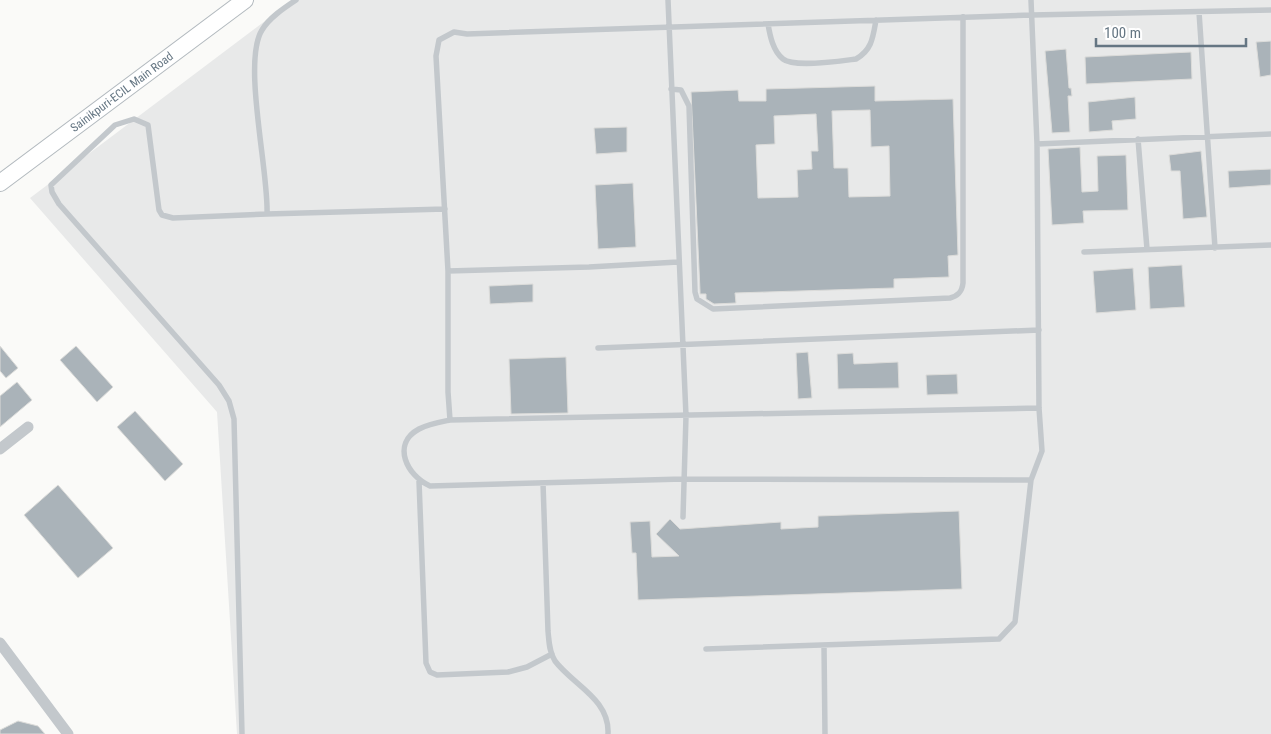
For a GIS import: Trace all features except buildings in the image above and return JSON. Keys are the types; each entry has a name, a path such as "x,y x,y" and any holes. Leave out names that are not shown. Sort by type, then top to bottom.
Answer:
{"street":[{"name":"Sainikpuri-ECIL Main Road","path":"0,183 245,0"},
{"path":"0,449 28,427"},
{"path":"0,643 68,734"}],"lane":[{"path":"267,214 267,194 256,94 256,44 270,20 296,0"},
{"path":"668,0 686,416 683,517"},
{"path":"706,649 999,639 1015,622 1031,480 1042,451 1039,408 1037,144 1031,0"},
{"path":"450,420 448,392 448,271 436,56 440,40 446,34 454,32 467,34 963,17 1271,10"},
{"path":"1200,12 1215,248"},
{"path":"671,89 681,90 689,106 695,292 697,299 704,305 713,308 950,298 956,296 962,290 963,284 963,17"},
{"path":"768,24 771,40 778,54 784,60 794,63 856,59 864,54 872,44 876,20"},
{"path":"242,734 234,419 229,401 219,384 59,204 52,192 51,184 115,125 134,119 148,125 159,210 162,215 173,218 445,209"},
{"path":"1037,144 1271,134"},
{"path":"1138,140 1147,249"},
{"path":"1084,252 1271,245"},
{"path":"448,271 589,267 678,262"},
{"path":"598,348 1039,330"},
{"path":"1031,480 683,479 430,486 419,481 409,470 404,454 408,439 419,429 450,420 1039,408"},
{"path":"419,481 426,663 430,672 437,675 508,672 527,667 552,654"},
{"path":"543,483 548,631 552,654 555,661 592,696 605,712 608,734"},
{"path":"824,645 825,734"}],"shaded area":[{"path":"293,0 1271,0 1271,734 237,734 217,412 30,198"}]}
